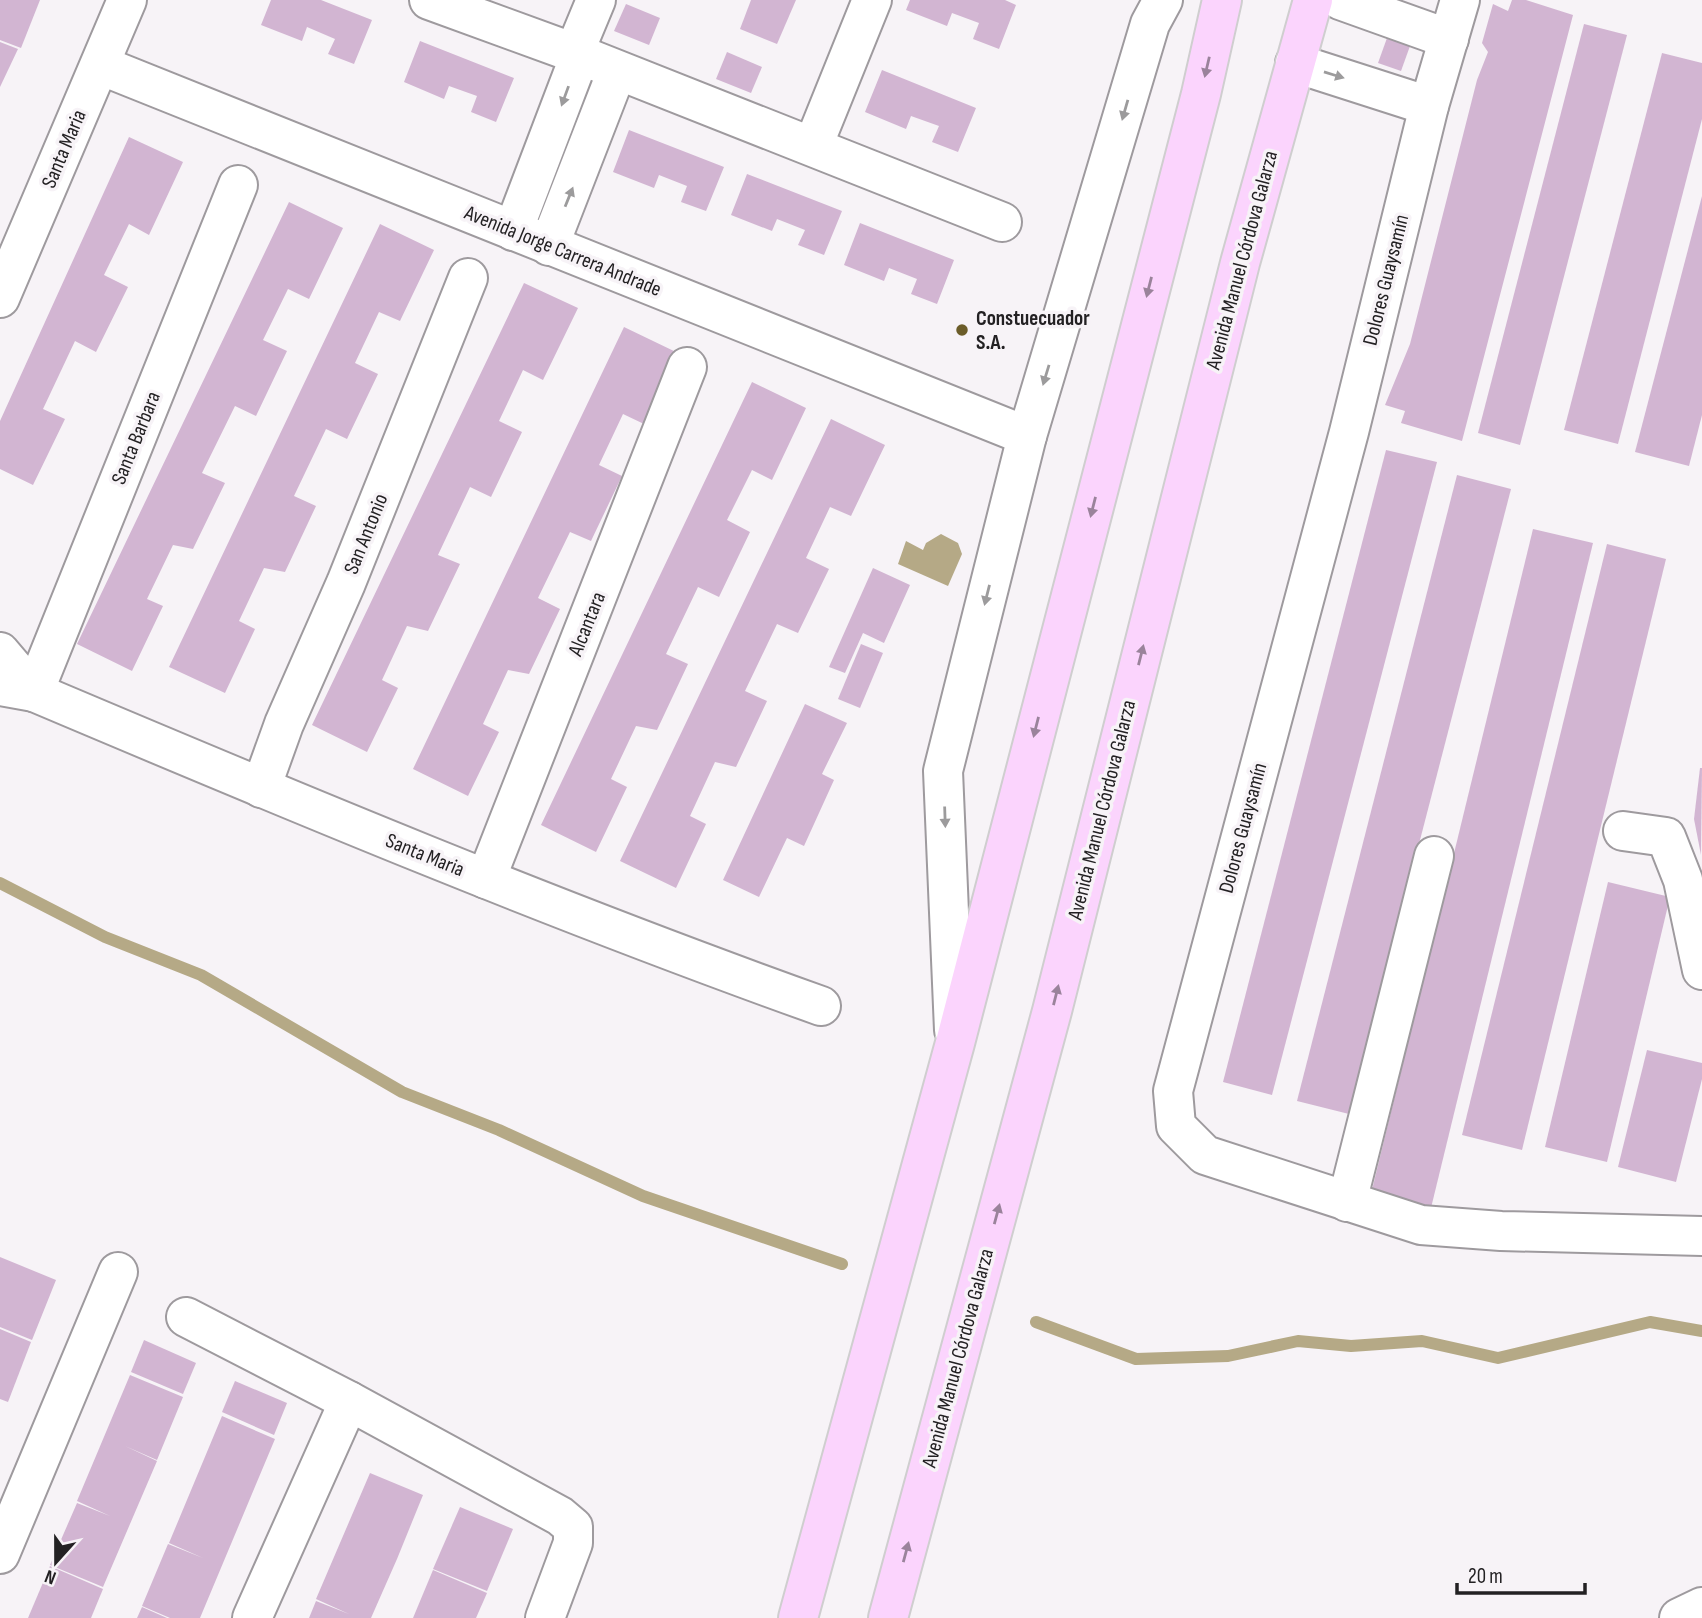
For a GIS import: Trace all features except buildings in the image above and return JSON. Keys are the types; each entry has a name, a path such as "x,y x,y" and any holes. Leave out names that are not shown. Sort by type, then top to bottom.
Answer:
{"main road":[{"path":"798,1618 954,1043 1222,0"},
{"name":"Avenida Manuel Córdova Galarza","path":"888,1618 1052,1011 1240,263 1313,0"}],"street":[{"name":"Santa Maria","path":"0,298 127,0"},
{"path":"429,0 577,54 1002,222"},
{"path":"513,231 596,0"},
{"path":"813,146 872,0"},
{"path":"954,1043 943,771 1027,436 1150,24 1163,0"},
{"path":"1340,0 1448,39"},
{"name":"Dolores Guaysamín","path":"1460,0 1429,106 1349,432 1173,1091 1176,1126 1205,1155 1421,1224 1501,1231 1702,1236"},
{"path":"1295,63 1429,106"},
{"name":"Avenida Jorge Carrera Andrade","path":"100,65 1027,436"},
{"path":"549,246 617,71"},
{"name":"Santa Barbara","path":"17,689 238,185"},
{"name":"San Antonio","path":"261,788 284,724 346,583 468,278"},
{"name":"Alcantara","path":"486,880 687,367"},
{"name":"Santa Maria","path":"0,652 17,689 486,880 674,954 821,1006"},
{"path":"1623,831 1666,837 1683,880 1702,970"},
{"path":"1347,1202 1434,856"},
{"path":"0,1554 118,1272"},
{"path":"186,1317 349,1401 560,1516 573,1527 573,1542 545,1618"},
{"path":"252,1618 349,1401"},
{"path":"1679,1618 1702,1607"}],"shaded area":[{"path":"941,534 958,543 962,554 948,586 898,564 906,541 923,550 926,543"}],"waterway":[{"path":"0,883 105,937 201,975 402,1092 499,1130 643,1196 842,1264"},
{"path":"1036,1322 1136,1359 1228,1356 1298,1341 1351,1346 1422,1341 1498,1358 1650,1322 1702,1331"}],"place":[{"name":"Constuecuador S.A.","path":"962,330"}]}
